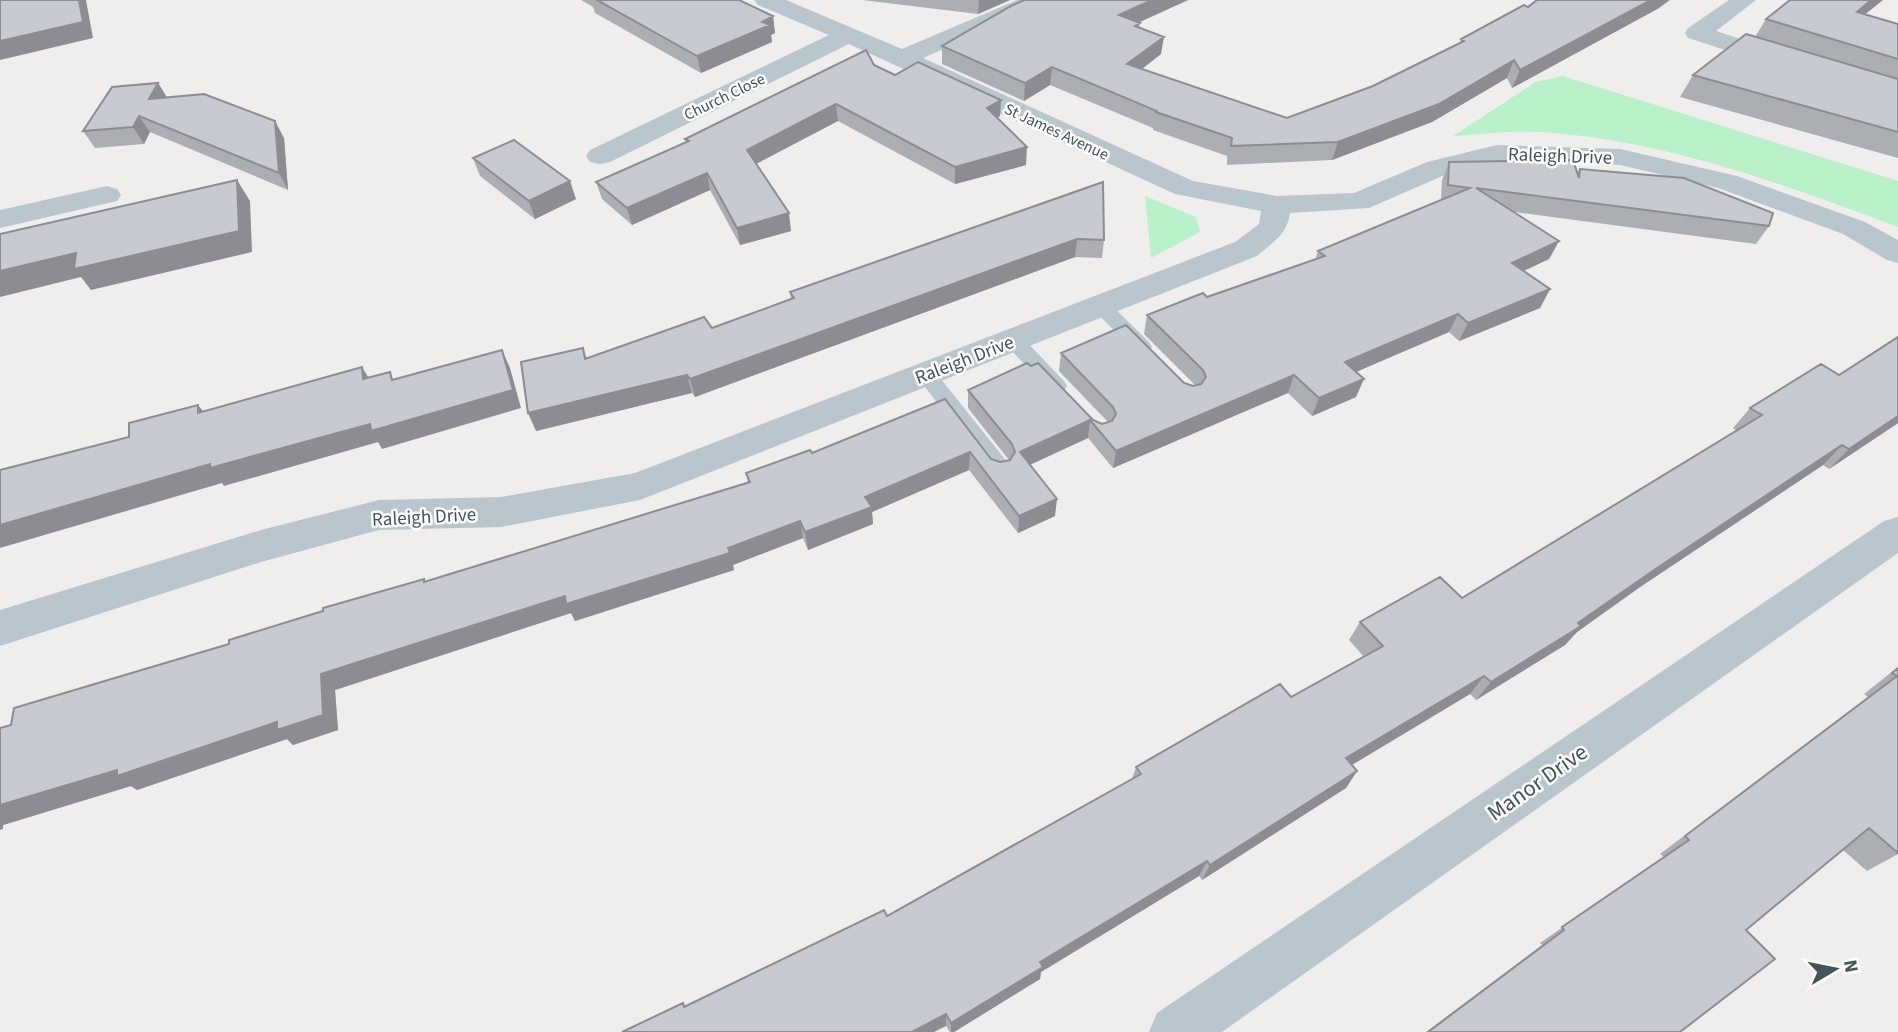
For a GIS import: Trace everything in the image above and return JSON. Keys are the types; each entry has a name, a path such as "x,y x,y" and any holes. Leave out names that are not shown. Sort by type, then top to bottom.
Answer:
{"street":[{"name":"St James Avenue","path":"766,0 902,58 1185,188 1277,205"},
{"path":"902,58 1037,0"},
{"path":"1744,0 1698,33 1798,65"},
{"name":"Church Close","path":"600,156 849,35"},
{"name":"Raleigh Drive","path":"0,628 261,546 379,514 501,512 640,486 1246,249 1273,228 1277,205 1359,202 1437,169 1497,153 1620,157 1727,182 1854,228 1898,253"},
{"path":"0,219 107,195"},
{"name":"Manor Drive","path":"1176,1032 1898,532"}],"lane":[{"path":"1101,306 1160,365"},
{"path":"1013,340 1071,401"},
{"path":"926,374 1000,469"}],"green space":[{"path":"1563,76 1898,181 1898,227 1768,180 1635,145 1543,132 1453,136 1536,82"},
{"path":"1145,196 1196,217 1200,232 1151,258"}],"building":[{"path":"0,0 79,0 83,22 0,41"},
{"path":"597,0 739,0 773,16 762,22 770,25 697,56"},
{"path":"1024,0 1152,0 1119,15 1140,23 1135,26 1164,37 1127,64 1287,118 1373,86 1464,41 1461,39 1524,5 1528,7 1537,0 1651,0 1520,70 1514,60 1439,104 1338,142 1231,146 1232,138 1156,112 1052,67 1025,83 942,46"},
{"path":"1790,0 1871,0 1857,12 1898,24 1898,59 1766,19"},
{"path":"1746,34 1898,79 1898,132 1693,75"},
{"path":"866,50 874,65 895,75 918,62 1001,100 987,108 1027,147 955,167 836,104 747,150 789,213 737,228 707,173 627,208 596,182 689,141 685,139"},
{"path":"158,83 149,99 204,94 275,121 279,173 139,116 133,127 83,131 112,87"},
{"path":"514,140 570,181 529,201 473,158"},
{"path":"1573,160 1579,178 1580,169 1684,178 1773,213 1769,226 1476,188 1559,241 1512,263 1550,289 1468,323 1458,314 1345,362 1364,379 1319,398 1294,375 1116,451 1090,420 1020,452 1057,499 1019,516 970,452 865,497 872,507 805,532 800,521 728,548 730,553 566,604 565,596 321,674 323,715 277,730 277,722 117,776 117,770 0,805 0,728 11,725 14,708 229,644 229,640 323,611 323,608 424,579 424,582 750,482 746,473 810,450 812,453 945,399 991,459 1000,462 1010,460 1015,452 1012,444 968,390 1027,363 1031,366 1038,363 1093,420 1102,424 1112,421 1116,414 1113,407 1061,353 1126,325 1184,383 1193,386 1201,384 1206,377 1203,370 1147,315 1203,293 1207,297 1325,256 1318,251 1470,188 1448,185 1449,162"},
{"path":"237,180 239,231 74,269 76,253 0,271 0,234"},
{"path":"1103,182 1104,240 1077,239 690,379 687,375 528,413 521,362 583,348 585,359 704,317 712,328 794,298 790,292"},
{"path":"1898,337 1898,416 1849,449 1842,445 1657,568 1578,623 1581,626 1491,682 1484,676 1346,758 1357,771 1210,865 1207,861 1040,962 1043,967 951,1023 946,1014 912,1032 622,1032 683,1003 684,1007 884,910 887,916 1141,774 1136,767 1280,684 1291,697 1383,646 1360,622 1440,577 1462,598 1762,415 1750,408 1821,364 1839,375"},
{"path":"502,350 513,390 371,431 370,424 210,468 210,464 0,525 0,470 129,437 129,423 198,405 198,413 362,367 363,379 390,372 392,380"},
{"path":"1898,668 1898,853 1869,828 1746,930 1775,959 1680,1032 1428,1032 1564,930 1562,927 1689,840 1685,836 1897,676 1892,673"}]}
